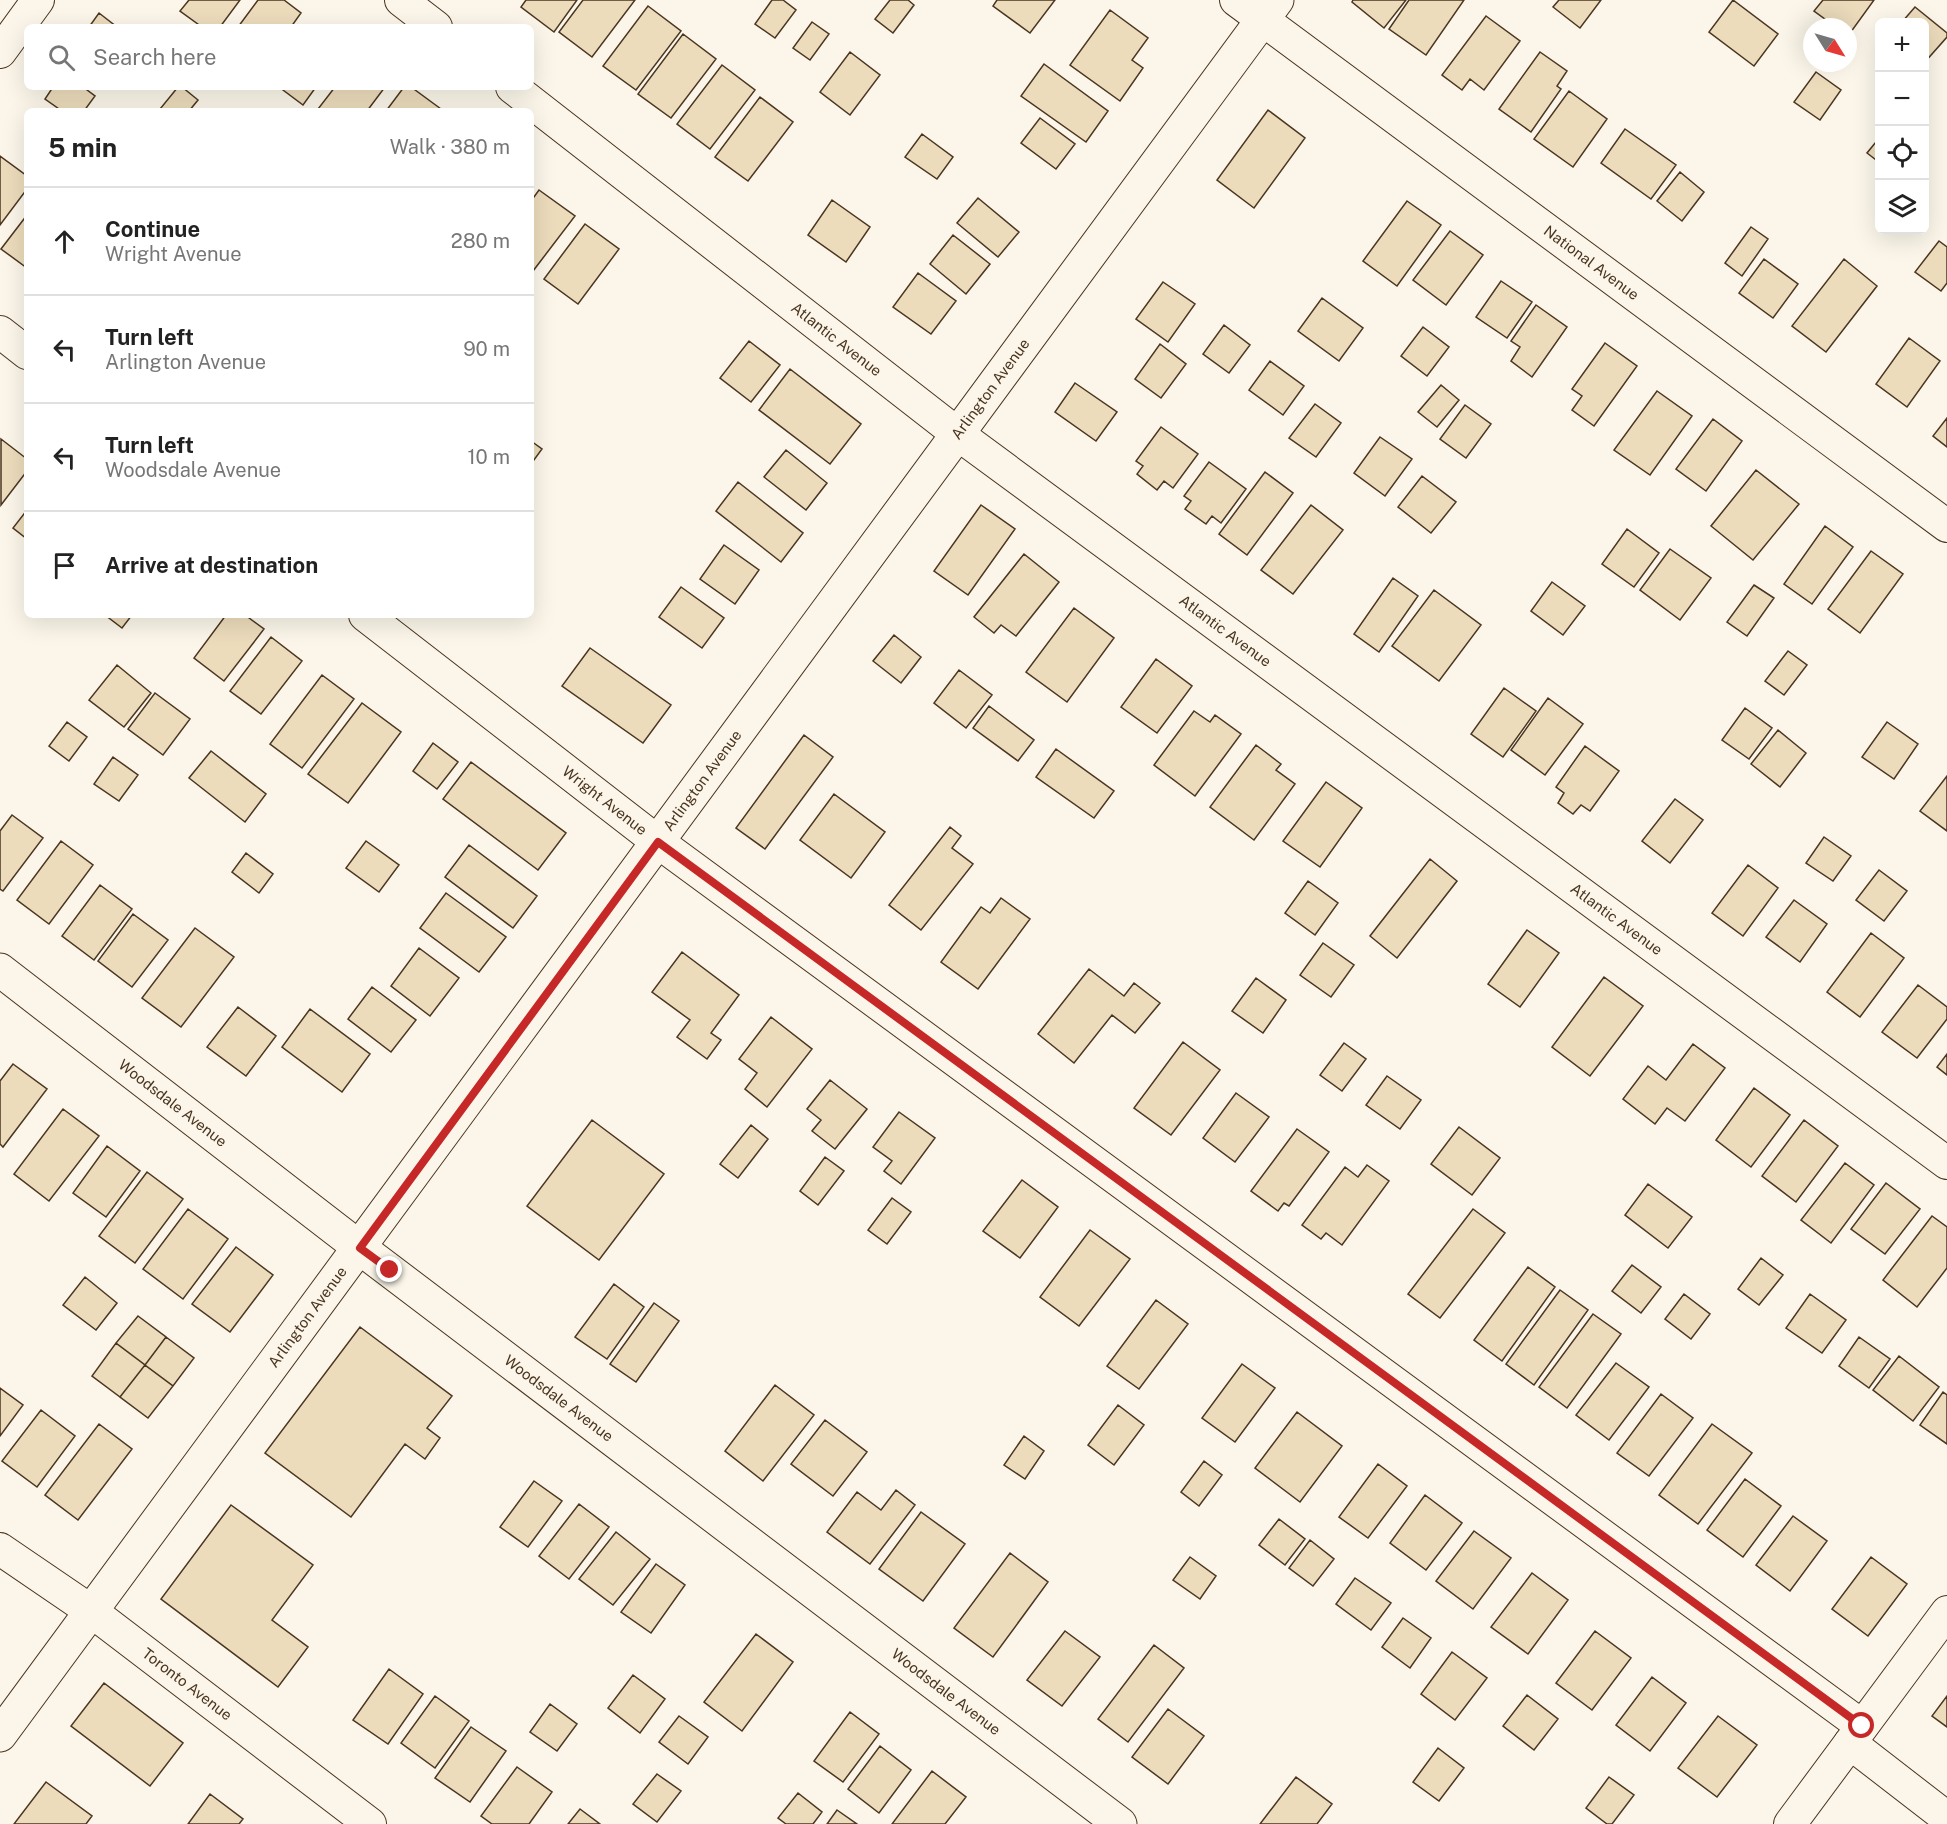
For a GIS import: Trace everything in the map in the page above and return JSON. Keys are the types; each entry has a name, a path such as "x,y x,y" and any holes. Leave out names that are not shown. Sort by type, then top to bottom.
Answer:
{"street":[{"path":"0,52 38,0"},
{"path":"401,0 432,24"},
{"name":"National Avenue","path":"1236,0 1270,10 1947,526"},
{"name":"Arlington Avenue","path":"0,1735 1270,10"},
{"name":"Atlantic Avenue","path":"517,90 959,435 1947,1164"},
{"path":"0,332 24,351"},
{"name":"Wright Avenue","path":"369,618 658,842 1856,1735 1947,1818"},
{"name":"Woodsdale Avenue","path":"0,970 360,1248 1120,1824"},
{"name":"Toronto Avenue","path":"0,1549 92,1611 370,1824"},
{"path":"1790,1824 1947,1612"}],"building":[{"path":"189,0 240,0 222,24 198,24 180,11"},
{"path":"258,0 284,0 301,13 293,24 240,24"},
{"path":"526,0 577,0 554,32 521,7"},
{"path":"583,0 635,0 592,57 559,32"},
{"path":"772,0 783,0 796,10 775,38 755,24"},
{"path":"890,0 908,0 914,5 893,33 875,19"},
{"path":"997,0 1055,0 1030,33 993,6"},
{"path":"1353,0 1406,0 1384,28 1352,2"},
{"path":"1409,0 1464,0 1426,55 1389,29"},
{"path":"1559,0 1601,0 1580,28 1553,7"},
{"path":"1733,0 1778,34 1754,66 1709,32"},
{"path":"1823,0 1874,0 1857,24 1857,18 1824,18 1814,11"},
{"path":"648,6 681,31 636,90 603,66"},
{"path":"1915,7 1929,18 1905,18"},
{"path":"1110,10 1148,38 1132,60 1143,68 1120,101 1070,65"},
{"path":"99,13 113,24 91,24"},
{"path":"1486,16 1520,41 1484,90 1470,79 1462,90 1442,75"},
{"path":"1929,18 1947,33 1947,37 1929,57"},
{"path":"812,22 829,34 810,60 793,48"},
{"path":"683,34 716,59 671,118 638,94"},
{"path":"850,52 880,75 850,115 820,92"},
{"path":"1540,52 1567,71 1557,86 1561,89 1531,132 1499,109"},
{"path":"1044,64 1108,111 1086,142 1021,96"},
{"path":"722,65 755,90 710,149 677,124"},
{"path":"1816,72 1841,90 1820,120 1794,102"},
{"path":"51,90 87,90 95,96 86,108 58,108 45,99"},
{"path":"176,90 186,90 198,100 191,108 161,108"},
{"path":"283,90 314,90 303,105"},
{"path":"333,90 383,90 369,108 319,108"},
{"path":"402,90 415,90 440,108 388,108"},
{"path":"1569,91 1607,119 1573,167 1534,139"},
{"path":"760,97 793,122 748,181 715,157"},
{"path":"1268,110 1305,138 1254,208 1217,180"},
{"path":"1040,118 1075,144 1056,169 1021,143"},
{"path":"1625,129 1676,165 1651,199 1601,163"},
{"path":"922,134 953,157 937,179 905,157"},
{"path":"1875,143 1875,159 1867,153"},
{"path":"0,156 24,174 24,193 0,225"},
{"path":"1680,172 1704,192 1682,221 1657,201"},
{"path":"539,190 575,216 534,270 534,197"},
{"path":"978,198 1019,232 998,257 957,223"},
{"path":"832,200 870,227 846,262 808,235"},
{"path":"1407,201 1441,225 1397,286 1363,261"},
{"path":"24,219 24,266 1,249"},
{"path":"585,224 619,249 578,304 544,279"},
{"path":"1751,227 1768,239 1742,276 1725,263"},
{"path":"1450,231 1483,255 1446,305 1413,280"},
{"path":"953,235 990,264 966,294 930,264"},
{"path":"1939,241 1947,247 1947,283 1941,291 1915,272"},
{"path":"1764,259 1798,284 1773,318 1739,293"},
{"path":"1844,259 1877,286 1826,352 1792,326"},
{"path":"918,273 956,301 931,334 893,307"},
{"path":"1501,281 1532,302 1507,338 1476,317"},
{"path":"1163,282 1195,304 1168,342 1136,319"},
{"path":"1322,298 1363,328 1339,361 1298,331"},
{"path":"1536,305 1567,327 1532,377 1511,361 1520,347 1511,341"},
{"path":"1224,325 1250,345 1229,373 1203,354"},
{"path":"1423,327 1449,347 1427,376 1401,356"},
{"path":"1909,338 1940,361 1907,407 1876,384"},
{"path":"749,341 780,365 751,402 720,378"},
{"path":"1605,343 1637,366 1594,426 1572,410 1582,396 1572,389"},
{"path":"1160,344 1186,364 1161,398 1135,379"},
{"path":"1270,361 1304,386 1283,415 1249,390"},
{"path":"790,369 861,424 830,464 759,410"},
{"path":"1075,383 1117,412 1096,441 1055,412"},
{"path":"1441,385 1459,400 1437,427 1418,412"},
{"path":"1657,391 1692,416 1650,475 1614,450"},
{"path":"1315,404 1341,423 1316,457 1289,438"},
{"path":"1465,405 1491,424 1466,458 1440,439"},
{"path":"1947,418 1947,447 1933,436"},
{"path":"1713,419 1742,441 1706,491 1676,469"},
{"path":"1161,427 1198,454 1173,488 1164,481 1157,490 1137,474 1143,466 1136,461"},
{"path":"1380,437 1412,459 1385,496 1354,473"},
{"path":"1,439 24,457 24,475 1,505"},
{"path":"534,443 542,449 534,460"},
{"path":"786,450 827,483 806,510 764,477"},
{"path":"1209,462 1246,489 1221,523 1212,516 1206,524 1185,509 1191,501 1184,496"},
{"path":"1756,470 1799,504 1753,560 1711,526"},
{"path":"1265,472 1293,493 1247,555 1219,534"},
{"path":"1422,476 1456,502 1431,533 1398,507"},
{"path":"738,482 803,533 781,562 716,511"},
{"path":"981,505 1015,529 968,595 934,571"},
{"path":"1311,505 1343,530 1293,594 1261,570"},
{"path":"24,514 24,537 13,528"},
{"path":"1825,526 1853,547 1812,604 1784,584"},
{"path":"1627,529 1659,553 1634,587 1602,564"},
{"path":"724,545 759,570 735,604 700,579"},
{"path":"1670,549 1711,578 1680,620 1640,590"},
{"path":"1871,551 1903,574 1860,633 1828,609"},
{"path":"1024,554 1059,582 1016,636 1001,625 994,633 974,617"},
{"path":"1393,578 1418,596 1379,652 1354,634"},
{"path":"1552,582 1585,606 1563,635 1531,611"},
{"path":"1754,585 1774,598 1747,636 1727,622"},
{"path":"681,587 724,618 702,648 659,617"},
{"path":"1434,590 1481,625 1439,681 1392,646"},
{"path":"1074,608 1114,638 1067,702 1026,672"},
{"path":"109,618 130,618 122,628"},
{"path":"224,618 249,618 264,629 224,681 194,658"},
{"path":"894,635 921,657 901,683 873,661"},
{"path":"271,637 302,661 261,714 230,691"},
{"path":"590,648 671,705 643,743 562,686"},
{"path":"1788,651 1807,665 1784,695 1765,681"},
{"path":"1156,659 1192,686 1157,733 1121,707"},
{"path":"117,665 151,693 124,727 89,700"},
{"path":"959,670 992,695 966,728 934,703"},
{"path":"322,675 354,699 302,768 270,744"},
{"path":"1504,688 1536,711 1503,757 1471,734"},
{"path":"155,693 190,719 163,755 128,729"},
{"path":"1548,698 1583,724 1545,775 1511,750"},
{"path":"362,703 401,732 348,803 308,774"},
{"path":"989,706 1034,740 1018,761 973,728"},
{"path":"1745,708 1772,728 1749,759 1722,740"},
{"path":"1194,711 1210,722 1215,715 1241,734 1195,796 1154,765"},
{"path":"67,722 87,737 69,761 49,746"},
{"path":"1887,722 1918,744 1894,779 1862,757"},
{"path":"1778,730 1806,753 1780,787 1751,764"},
{"path":"804,735 833,757 765,849 736,828"},
{"path":"433,743 458,762 437,789 413,771"},
{"path":"1256,745 1281,764 1276,770 1295,784 1254,840 1210,807"},
{"path":"1585,746 1619,771 1590,811 1581,805 1573,814 1558,803 1564,793 1556,787"},
{"path":"1056,749 1114,791 1094,818 1036,777"},
{"path":"211,751 266,794 245,822 189,778"},
{"path":"113,757 138,775 119,801 94,784"},
{"path":"471,762 566,833 538,870 443,799"},
{"path":"1947,776 1947,831 1920,811"},
{"path":"1326,782 1362,808 1320,867 1283,841"},
{"path":"834,794 885,832 851,878 800,840"},
{"path":"1675,799 1703,820 1670,863 1642,841"},
{"path":"12,815 43,838 3,891 0,889 0,831"},
{"path":"950,827 961,836 952,848 973,864 921,930 889,905"},
{"path":"1824,837 1851,856 1833,881 1806,863"},
{"path":"61,841 93,865 49,924 17,900"},
{"path":"366,841 399,865 379,892 346,868"},
{"path":"469,845 537,896 513,928 445,877"},
{"path":"246,853 273,874 259,893 232,872"},
{"path":"1430,859 1457,881 1397,958 1370,936"},
{"path":"1748,865 1778,888 1743,936 1712,913"},
{"path":"1879,870 1907,891 1884,921 1856,900"},
{"path":"1308,881 1338,903 1315,935 1285,913"},
{"path":"100,885 132,909 94,960 62,936"},
{"path":"446,893 506,937 479,972 420,928"},
{"path":"1001,898 1030,919 978,989 941,962 981,907 990,913"},
{"path":"1794,900 1827,924 1800,962 1766,937"},
{"path":"133,914 168,940 132,987 98,961"},
{"path":"195,928 234,957 181,1027 142,998"},
{"path":"1527,930 1559,953 1520,1007 1488,984"},
{"path":"1871,933 1904,958 1860,1017 1827,992"},
{"path":"1323,943 1354,965 1331,997 1300,975"},
{"path":"419,948 459,978 430,1016 391,986"},
{"path":"682,952 739,995 711,1033 721,1040 707,1059 677,1037 690,1020 652,992"},
{"path":"1089,969 1124,996 1134,983 1160,1003 1135,1033 1112,1015 1074,1063 1038,1034"},
{"path":"1604,977 1643,1006 1590,1076 1552,1047"},
{"path":"1256,978 1286,1000 1263,1033 1232,1011"},
{"path":"1918,985 1947,1007 1947,1019 1917,1058 1882,1032"},
{"path":"372,987 416,1020 391,1052 348,1019"},
{"path":"238,1007 276,1036 246,1076 207,1047"},
{"path":"310,1009 370,1054 342,1092 282,1047"},
{"path":"771,1017 812,1049 767,1107 745,1089 757,1073 739,1059"},
{"path":"1183,1042 1220,1070 1171,1135 1134,1108"},
{"path":"1344,1043 1366,1059 1342,1091 1320,1075"},
{"path":"1693,1044 1725,1068 1685,1121 1667,1108 1655,1124 1623,1099 1648,1066 1666,1080"},
{"path":"1947,1054 1947,1075 1937,1067"},
{"path":"13,1064 47,1089 3,1147 0,1144 0,1081"},
{"path":"1387,1076 1421,1100 1400,1129 1366,1105"},
{"path":"830,1080 867,1109 835,1149 812,1131 821,1120 807,1109"},
{"path":"1754,1088 1790,1115 1751,1167 1716,1140"},
{"path":"1236,1093 1269,1117 1235,1162 1203,1138"},
{"path":"63,1109 99,1136 49,1201 14,1174"},
{"path":"899,1112 935,1138 901,1184 884,1171 892,1161 873,1147"},
{"path":"592,1120 664,1174 599,1260 527,1206"},
{"path":"1804,1120 1838,1146 1796,1202 1762,1176"},
{"path":"751,1125 768,1139 738,1178 720,1164"},
{"path":"1459,1127 1500,1158 1472,1195 1431,1164"},
{"path":"1297,1129 1329,1152 1289,1206 1284,1203 1278,1211 1251,1191"},
{"path":"107,1146 140,1171 106,1217 73,1193"},
{"path":"825,1157 844,1171 818,1205 800,1191"},
{"path":"1845,1163 1874,1185 1831,1243 1801,1220"},
{"path":"1367,1165 1389,1181 1342,1245 1326,1233 1321,1239 1302,1225 1345,1167 1358,1177"},
{"path":"147,1172 183,1199 135,1263 99,1236"},
{"path":"1022,1180 1058,1207 1020,1258 983,1231"},
{"path":"1886,1183 1920,1209 1885,1254 1851,1229"},
{"path":"1648,1184 1692,1217 1668,1248 1625,1215"},
{"path":"892,1198 911,1212 887,1244 868,1230"},
{"path":"188,1209 228,1239 183,1299 143,1269"},
{"path":"1473,1209 1505,1233 1440,1318 1408,1294"},
{"path":"1932,1216 1947,1227 1947,1268 1917,1307 1883,1280"},
{"path":"1090,1230 1130,1259 1079,1326 1040,1297"},
{"path":"236,1247 273,1275 230,1332 192,1304"},
{"path":"1761,1258 1783,1275 1759,1305 1738,1289"},
{"path":"1632,1265 1661,1287 1641,1313 1612,1291"},
{"path":"1528,1267 1555,1287 1502,1361 1474,1340"},
{"path":"85,1277 117,1303 96,1330 63,1305"},
{"path":"614,1284 644,1307 607,1359 575,1337"},
{"path":"1560,1290 1588,1310 1534,1385 1506,1364"},
{"path":"1684,1294 1710,1314 1691,1339 1665,1319"},
{"path":"1810,1294 1846,1320 1822,1353 1786,1328"},
{"path":"1156,1300 1188,1324 1139,1389 1107,1366"},
{"path":"654,1303 679,1321 636,1382 610,1364"},
{"path":"1593,1314 1621,1334 1567,1408 1539,1387"},
{"path":"138,1316 166,1337 145,1365 116,1343"},
{"path":"360,1327 452,1396 427,1428 440,1438 425,1459 405,1444 351,1517 265,1453"},
{"path":"166,1337 194,1358 173,1386 145,1365"},
{"path":"1859,1337 1890,1359 1869,1388 1839,1366"},
{"path":"116,1343 145,1365 120,1397 92,1376"},
{"path":"1899,1356 1939,1387 1913,1421 1873,1390"},
{"path":"1616,1363 1649,1387 1609,1440 1576,1415"},
{"path":"1242,1364 1275,1388 1235,1442 1202,1418"},
{"path":"145,1365 173,1386 148,1418 120,1397"},
{"path":"775,1385 814,1415 763,1481 725,1451"},
{"path":"0,1388 23,1405 0,1436"},
{"path":"1943,1392 1947,1395 1947,1444 1920,1425"},
{"path":"1661,1394 1693,1418 1649,1476 1617,1453"},
{"path":"1118,1405 1144,1425 1114,1465 1088,1445"},
{"path":"41,1410 75,1436 37,1487 2,1461"},
{"path":"1297,1412 1342,1446 1300,1502 1255,1468"},
{"path":"825,1420 867,1452 833,1496 791,1464"},
{"path":"99,1424 132,1449 78,1520 45,1495"},
{"path":"1712,1424 1752,1453 1698,1524 1659,1495"},
{"path":"1024,1436 1044,1451 1025,1479 1004,1465"},
{"path":"1204,1461 1222,1475 1199,1506 1181,1492"},
{"path":"1378,1464 1407,1486 1368,1538 1339,1517"},
{"path":"1745,1479 1781,1506 1743,1557 1707,1530"},
{"path":"534,1481 562,1501 528,1547 500,1527"},
{"path":"896,1490 915,1505 870,1564 827,1532 857,1492 881,1510"},
{"path":"1425,1495 1462,1523 1426,1570 1390,1543"},
{"path":"579,1504 609,1527 569,1579 539,1556"},
{"path":"231,1505 313,1565 272,1620 308,1647 278,1687 161,1599"},
{"path":"921,1512 965,1544 923,1601 879,1569"},
{"path":"1793,1516 1827,1541 1790,1591 1756,1565"},
{"path":"1279,1519 1305,1539 1285,1565 1259,1545"},
{"path":"1474,1531 1511,1558 1473,1609 1436,1581"},
{"path":"616,1532 650,1559 613,1605 579,1579"},
{"path":"1310,1540 1334,1559 1313,1586 1289,1568"},
{"path":"1010,1553 1048,1582 993,1657 954,1628"},
{"path":"1190,1557 1216,1576 1200,1599 1173,1580"},
{"path":"1871,1557 1907,1584 1868,1636 1832,1609"},
{"path":"656,1564 685,1585 651,1633 621,1612"},
{"path":"1532,1573 1568,1600 1528,1654 1491,1627"},
{"path":"1355,1578 1391,1603 1371,1630 1336,1604"},
{"path":"1403,1618 1431,1638 1410,1668 1382,1647"},
{"path":"1065,1631 1100,1657 1062,1706 1027,1680"},
{"path":"1595,1631 1631,1658 1592,1710 1556,1683"},
{"path":"756,1634 793,1662 742,1731 704,1702"},
{"path":"1154,1645 1184,1668 1128,1742 1098,1719"},
{"path":"1452,1652 1487,1678 1455,1720 1421,1694"},
{"path":"389,1669 423,1694 388,1744 353,1720"},
{"path":"633,1675 665,1699 640,1733 608,1708"},
{"path":"1652,1677 1686,1703 1650,1751 1616,1725"},
{"path":"104,1683 183,1743 150,1786 71,1726"},
{"path":"1527,1695 1558,1719 1534,1750 1503,1726"},
{"path":"435,1696 469,1721 435,1768 401,1743"},
{"path":"1947,1696 1947,1727 1932,1716"},
{"path":"550,1704 577,1724 557,1751 530,1732"},
{"path":"1168,1709 1204,1736 1168,1784 1132,1757"},
{"path":"850,1712 879,1734 843,1782 814,1761"},
{"path":"679,1716 708,1737 688,1764 659,1742"},
{"path":"1718,1716 1757,1745 1717,1797 1678,1768"},
{"path":"471,1727 506,1751 470,1802 435,1778"},
{"path":"880,1746 911,1770 879,1813 848,1789"},
{"path":"1438,1748 1464,1768 1439,1801 1413,1782"},
{"path":"517,1767 552,1792 529,1824 492,1824 481,1816"},
{"path":"932,1771 966,1797 945,1824 892,1824"},
{"path":"657,1774 681,1791 657,1822 633,1804"},
{"path":"1296,1777 1332,1804 1317,1824 1260,1824"},
{"path":"1609,1777 1634,1795 1612,1824 1607,1824 1586,1808"},
{"path":"46,1782 92,1816 86,1824 14,1824"},
{"path":"798,1793 822,1812 813,1824 786,1824 778,1818"},
{"path":"210,1794 243,1819 239,1824 188,1824"},
{"path":"580,1809 600,1824 568,1824"},
{"path":"837,1810 857,1824 827,1824"}],"route":[{"path":"390,1270 360,1248 658,842 1862,1726"}]}
